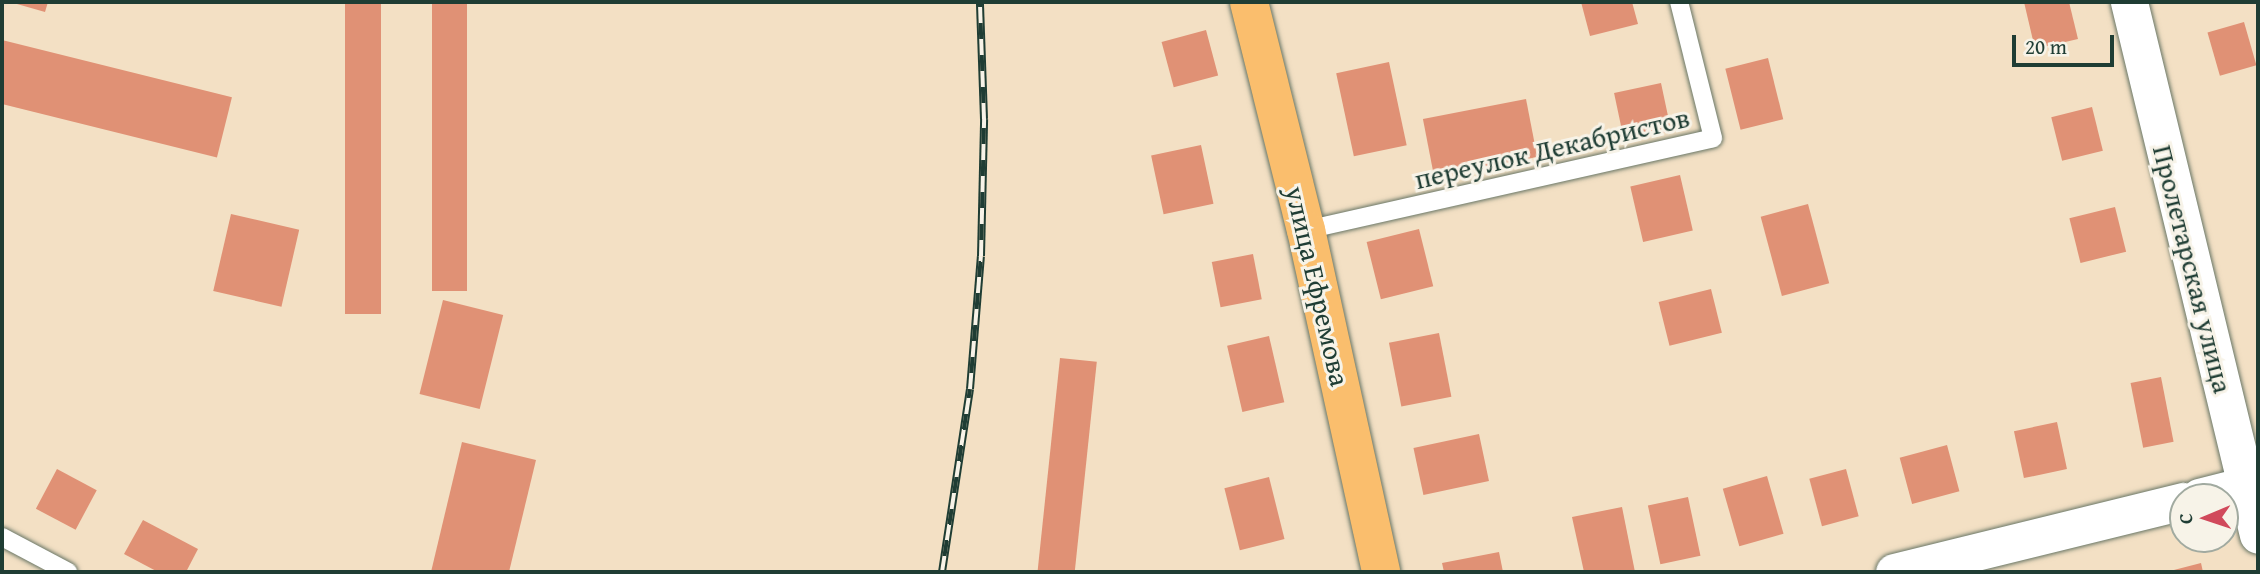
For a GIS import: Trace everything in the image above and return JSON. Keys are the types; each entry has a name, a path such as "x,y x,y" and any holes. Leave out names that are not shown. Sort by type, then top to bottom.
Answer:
{"main road":[{"name":"улица Ефремова","path":"1249,2 1306,230 1381,572"}],"street":[{"name":"Пролетарская улица","path":"2129,2 2252,484 2258,535"},
{"path":"1894,572 2169,504"}],"lane":[{"name":"переулок Декабристов","path":"1306,230 1713,138 1679,2"},
{"path":"2,537 68,572"}],"building":[{"path":"10,2 48,2 45,12"},
{"path":"345,2 381,2 381,314 345,314"},
{"path":"432,2 467,2 467,291 432,291"},
{"path":"1581,2 1632,2 1638,24 1590,36"},
{"path":"2024,2 2069,2 2078,39 2035,49"},
{"path":"2244,22 2256,65 2220,76 2207,32"},
{"path":"1206,30 1218,75 1174,87 1162,42"},
{"path":"2,40 232,97 217,157 2,104"},
{"path":"1768,58 1783,119 1741,130 1725,69"},
{"path":"1389,62 1407,145 1354,156 1336,73"},
{"path":"1661,83 1671,131 1624,141 1614,93"},
{"path":"1526,99 1537,157 1434,177 1423,119"},
{"path":"2092,107 2103,151 2062,161 2051,117"},
{"path":"1201,145 1213,204 1164,214 1151,156"},
{"path":"1680,175 1693,231 1643,242 1630,186"},
{"path":"1808,204 1829,283 1782,296 1761,217"},
{"path":"2115,207 2126,252 2081,263 2069,218"},
{"path":"231,214 299,230 281,307 213,291"},
{"path":"1419,229 1433,286 1381,299 1367,242"},
{"path":"1253,254 1262,299 1221,307 1212,262"},
{"path":"1711,289 1722,333 1669,346 1659,302"},
{"path":"443,300 503,315 480,409 420,394"},
{"path":"1439,333 1451,397 1401,407 1389,343"},
{"path":"1269,336 1284,402 1242,412 1227,346"},
{"path":"1060,358 1097,362 1075,572 1038,572"},
{"path":"2161,377 2174,442 2143,448 2131,383"},
{"path":"2057,422 2067,469 2024,478 2014,431"},
{"path":"1479,434 1489,481 1423,495 1413,448"},
{"path":"462,442 536,460 509,572 431,572"},
{"path":"1947,445 1959,491 1912,504 1900,458"},
{"path":"57,469 97,490 76,530 36,509"},
{"path":"1846,469 1859,516 1822,526 1809,479"},
{"path":"1767,476 1784,534 1739,546 1723,489"},
{"path":"1269,477 1284,539 1240,550 1224,488"},
{"path":"1688,497 1700,556 1660,564 1648,506"},
{"path":"1622,507 1635,572 1584,572 1572,517"},
{"path":"143,520 198,549 186,572 158,572 124,554"},
{"path":"1499,552 1503,572 1444,572 1442,563"},
{"path":"2201,563 2203,572 2170,572 2170,571"}],"railway":[{"path":"942,572 970,389 981,256 984,119 980,2"}]}
